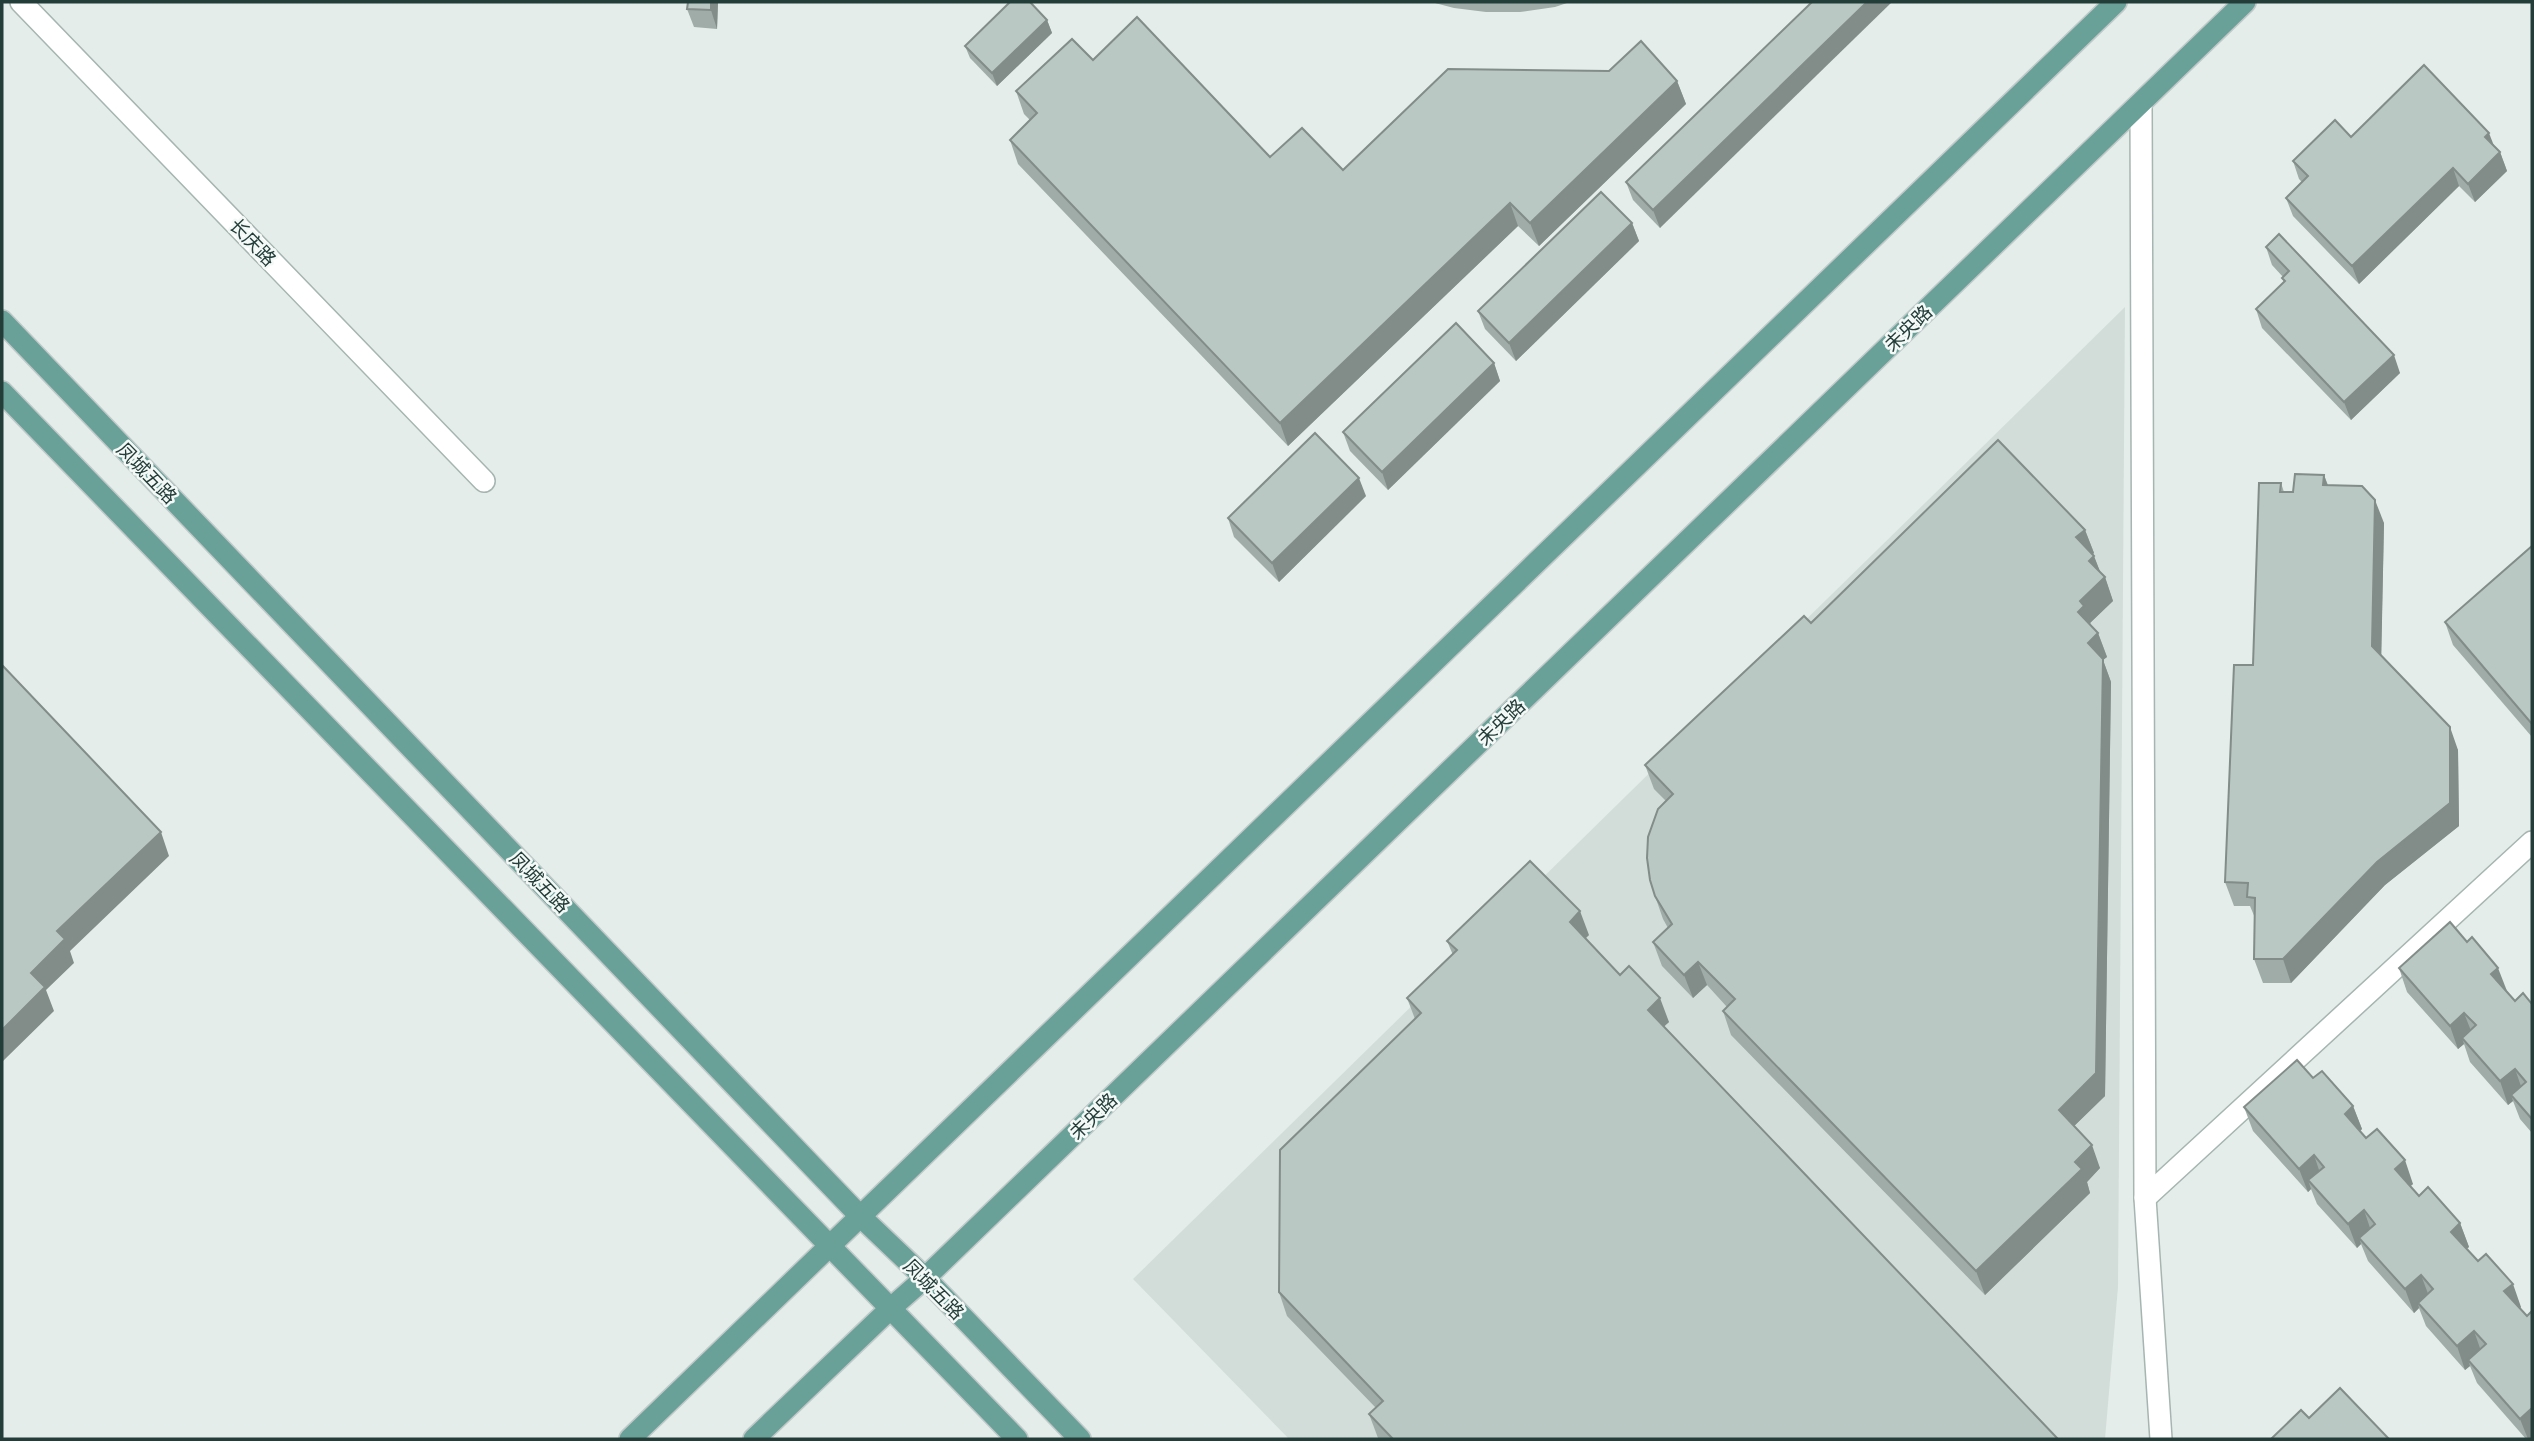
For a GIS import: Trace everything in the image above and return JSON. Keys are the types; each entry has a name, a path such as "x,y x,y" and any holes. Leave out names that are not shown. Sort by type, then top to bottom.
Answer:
{"main road":[{"path":"630,1439 832,1247 860,1216 2116,2"},
{"name":"未央路","path":"754,1439 925,1278 2245,2"},
{"name":"凤城五路","path":"2,321 860,1216 925,1278 1080,1439"},
{"path":"2,392 1017,1439"}],"street":[{"name":"长庆路","path":"21,2 484,481"},
{"path":"2141,104 2145,1198 2161,1439"},
{"path":"2145,1198 2532,842"}],"shaded area":[{"path":"2125,307 2118,1287 2105,1439 1289,1439 1133,1279"}],"building":[{"path":"688,2 711,2 711,10 687,9"},
{"path":"1010,2 1030,2 1047,20 992,73 965,46"},
{"path":"1812,2 1867,2 1653,210 1626,182"},
{"path":"1137,17 1270,157 1302,128 1343,170 1448,69 1609,71 1641,41 1677,81 1530,223 1510,203 1280,423 1010,140 1037,113 1016,91 1072,39 1093,60"},
{"path":"2424,65 2489,133 2485,137 2500,152 2468,184 2453,168 2352,266 2286,198 2308,176 2293,161 2335,120 2351,137"},
{"path":"1601,192 1632,223 1509,343 1478,311"},
{"path":"2279,234 2394,355 2344,402 2256,309 2285,281 2282,278 2289,271 2266,247"},
{"path":"1456,323 1494,363 1382,472 1343,432"},
{"path":"1315,433 1359,478 1272,563 1228,518"},
{"path":"1998,440 2085,530 2076,537 2094,556 2089,561 2105,577 2080,601 2084,606 2078,612 2098,633 2088,643 2103,659 2096,1073 2059,1110 2092,1145 2075,1162 2082,1169 1976,1271 1723,1011 1735,999 1698,962 1684,975 1653,942 1672,924 1655,896 1650,880 1648,837 1658,809 1673,794 1645,765 1804,616 1811,623"},
{"path":"2295,474 2324,475 2323,485 2362,486 2375,500 2372,646 2450,727 2450,803 2377,862 2283,959 2254,959 2255,898 2247,897 2248,883 2225,882 2234,665 2253,665 2259,483 2281,483 2280,492 2293,492"},
{"path":"2532,546 2532,724 2445,622"},
{"path":"2,665 161,832 57,931 65,939 31,973 45,987 2,1030"},
{"path":"1530,861 1580,911 1570,922 1620,975 1629,966 1660,998 1648,1010 2058,1439 1393,1439 1369,1414 1383,1401 1279,1292 1280,1150 1421,1013 1407,998 1457,950 1447,941"},
{"path":"2450,922 2467,942 2472,937 2498,968 2491,974 2515,1001 2523,993 2532,1004 2532,1119 2511,1095 2526,1082 2515,1069 2500,1081 2462,1038 2476,1025 2464,1013 2450,1026 2399,968"},
{"path":"2297,1060 2313,1078 2322,1071 2353,1106 2345,1114 2366,1138 2377,1129 2405,1160 2395,1169 2419,1196 2428,1187 2460,1223 2451,1232 2478,1261 2486,1254 2513,1284 2504,1291 2527,1316 2532,1311 2532,1408 2520,1419 2468,1360 2486,1344 2474,1331 2457,1346 2418,1303 2433,1289 2421,1275 2405,1289 2359,1238 2375,1224 2364,1210 2348,1224 2308,1180 2324,1167 2314,1155 2299,1169 2244,1107"},
{"path":"2340,1388 2389,1439 2271,1439 2301,1410 2309,1418"}]}
